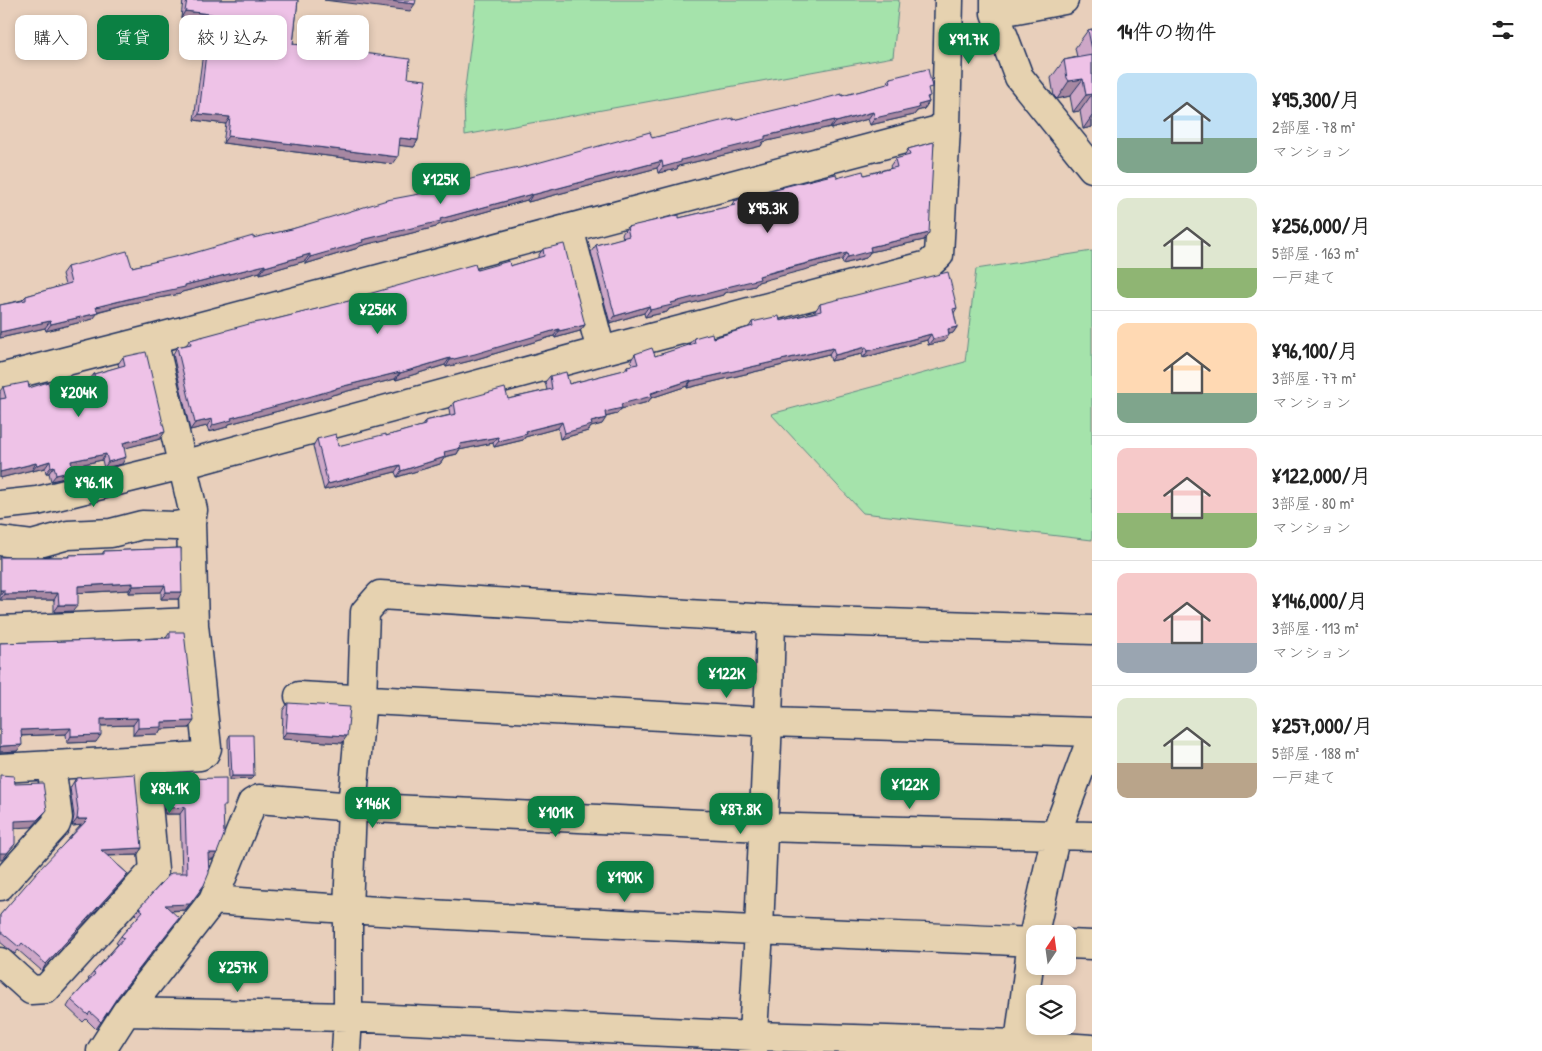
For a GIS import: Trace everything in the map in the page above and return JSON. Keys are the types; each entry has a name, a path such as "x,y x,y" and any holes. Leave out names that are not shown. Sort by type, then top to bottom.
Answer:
{"street":[{"path":"0,505 20,504 57,496 182,465 601,351 918,268 933,262 939,255 946,128 949,0"},
{"path":"1064,0 995,6 1019,77 1092,168"},
{"path":"0,378 154,339 946,128"},
{"path":"569,228 601,351"},
{"path":"0,768 200,756 205,753 207,748 194,622 191,522 193,510 154,339"},
{"path":"57,496 68,535"},
{"path":"0,541 32,545 68,535 111,533 142,525 176,526 191,522"},
{"path":"346,1051 352,807 362,699 365,612 380,595 771,619 1092,630"},
{"path":"753,1043 762,827 769,722 771,619"},
{"path":"0,630 194,622"},
{"path":"299,696 769,722 1092,732"},
{"path":"1037,925 1056,834 1092,737"},
{"path":"0,962 31,990 46,990 154,870 144,760"},
{"path":"0,886 56,824 58,818 51,765"},
{"path":"101,1051 126,1012 213,900 252,803 259,799 352,807 762,827 1092,836"},
{"path":"213,900 348,910 759,931 1026,942"},
{"path":"1076,944 1092,945"},
{"path":"1018,1048 1028,975"},
{"path":"126,1012 348,1017 753,1043 1092,1049"}],"green space":[{"path":"476,0 899,0 893,57 465,135 464,96"},
{"path":"1092,251 1092,540 863,513 771,414 965,362 976,269"}],"building":[{"path":"187,0 298,0 293,44 297,45 297,60 369,60 369,54 410,59 408,78 426,80 418,140 400,138 398,157 228,136 230,117 199,114 205,60 287,60 287,15 218,15 185,11"},
{"path":"382,0 416,0 415,4"},
{"path":"1092,29 1092,50 1088,30"},
{"path":"1092,55 1092,94 1086,95 1083,79 1069,81 1067,78 1064,60"},
{"path":"928,69 932,87 928,88 930,96 927,97 929,102 918,105 919,108 875,118 873,112 836,122 835,120 808,126 765,136 765,139 681,160 681,162 663,167 662,161 440,219 441,221 362,240 363,242 310,257 310,254 265,267 265,265 185,285 185,287 96,307 98,313 51,324 50,321 0,332 0,305 26,300 26,296 71,283 67,267 127,251 132,267 187,255 253,236 253,238 292,229 387,200 419,194 650,132 652,138 733,118 733,120 842,94 842,96 891,83 890,78"},
{"path":"934,142 929,233 870,247 871,251 848,257 847,253 776,271 759,276 760,279 671,303 672,305 650,310 649,306 615,316 596,245 629,236 627,227 679,215 679,218 735,205 734,201 836,174 837,178 863,171 864,175 897,167 895,159 910,155 908,149"},
{"path":"564,244 585,325 559,331 559,329 475,354 450,360 450,358 400,373 336,388 231,418 232,420 213,425 212,419 195,423 177,347 191,344 190,340 365,297 365,295 475,264 477,270 509,261 510,266 544,256 543,249"},
{"path":"948,272 957,308 953,309 957,327 948,329 949,335 933,339 931,334 868,351 866,347 835,355 833,348 691,380 651,393 652,396 621,404 622,408 605,412 606,418 591,422 592,425 565,433 562,422 526,431 527,434 499,441 498,437 460,444 461,448 444,452 445,457 401,471 400,465 328,484 317,439 336,434 338,446 386,434 386,436 425,425 425,421 456,414 454,402 505,388 508,399 552,389 550,376 566,372 569,384 628,369 627,366 638,364 635,354 652,348 655,356 695,343 694,338 712,333 713,338 753,326 752,322 779,316 780,321 821,311 820,304"},
{"path":"146,352 165,432 123,443 126,457 108,462 106,454 71,461 73,471 56,475 54,466 51,467 50,461 0,472 0,399 6,398 3,387 28,382 29,388 48,382 50,387 95,378 94,374 125,365 123,357"},
{"path":"181,548 182,592 166,592 165,585 133,586 133,583 78,586 78,605 59,605 58,593 4,594 4,590 0,590 0,557 69,557 69,555 104,554 104,551"},
{"path":"170,632 184,632 194,721 162,722 162,727 138,728 138,718 101,719 101,735 71,736 71,728 21,730 22,745 0,747 0,643 170,638"},
{"path":"288,703 350,707 347,736 286,732"},
{"path":"230,735 253,735 254,776 232,776"},
{"path":"135,774 142,848 101,850 128,874 46,964 22,943 19,947 0,931 0,915 37,872 88,819 77,819 78,810 74,782 76,778"},
{"path":"0,775 14,776 15,784 43,783 47,810 37,820 15,821 15,844 7,853 0,853"},
{"path":"226,778 226,806 223,806 224,835 217,853 208,853 209,873 204,885 190,904 165,905 179,918 118,996 101,1022 90,1012 88,1015 71,1000 124,938 121,936 143,911 139,908 171,873 187,873 185,807 169,808 167,779"}]}
